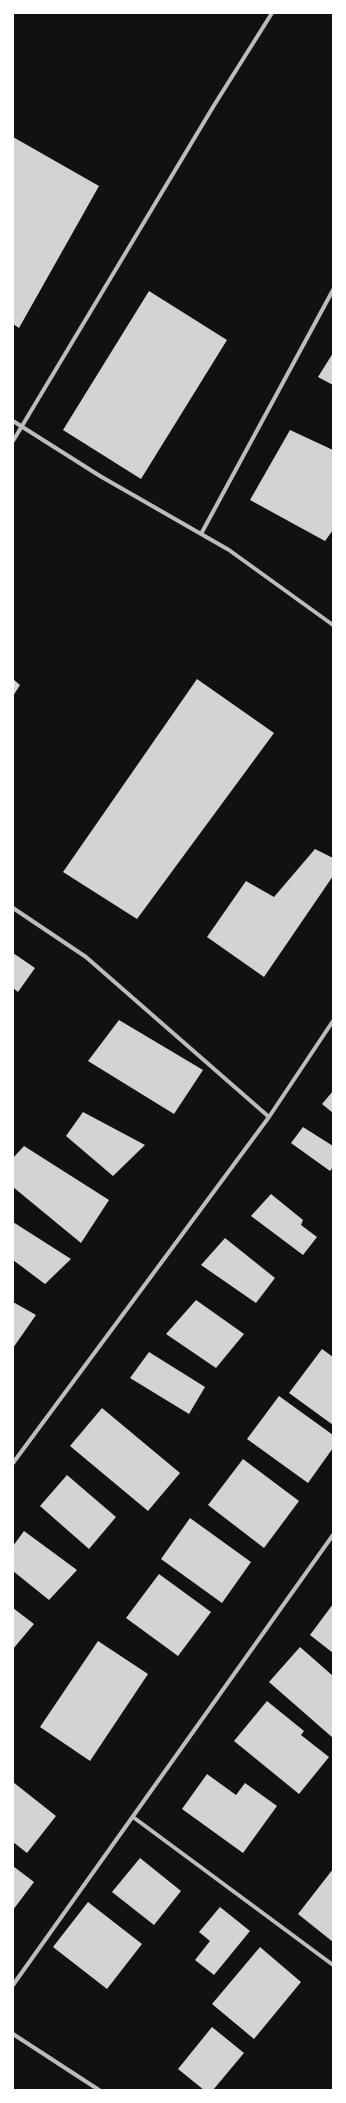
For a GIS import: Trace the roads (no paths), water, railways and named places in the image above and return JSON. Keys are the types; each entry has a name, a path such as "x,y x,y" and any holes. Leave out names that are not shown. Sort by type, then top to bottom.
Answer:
{"street":[{"path":"13,441 213,107 272,13"},
{"path":"201,534 333,290"},
{"path":"13,421 100,476 228,550 333,625"},
{"path":"13,908 86,957 269,1117"},
{"path":"13,1464 269,1117 333,1021"},
{"path":"13,1985 333,1535"},
{"path":"133,1817 333,1965"},
{"path":"13,2034 99,2090"}]}
